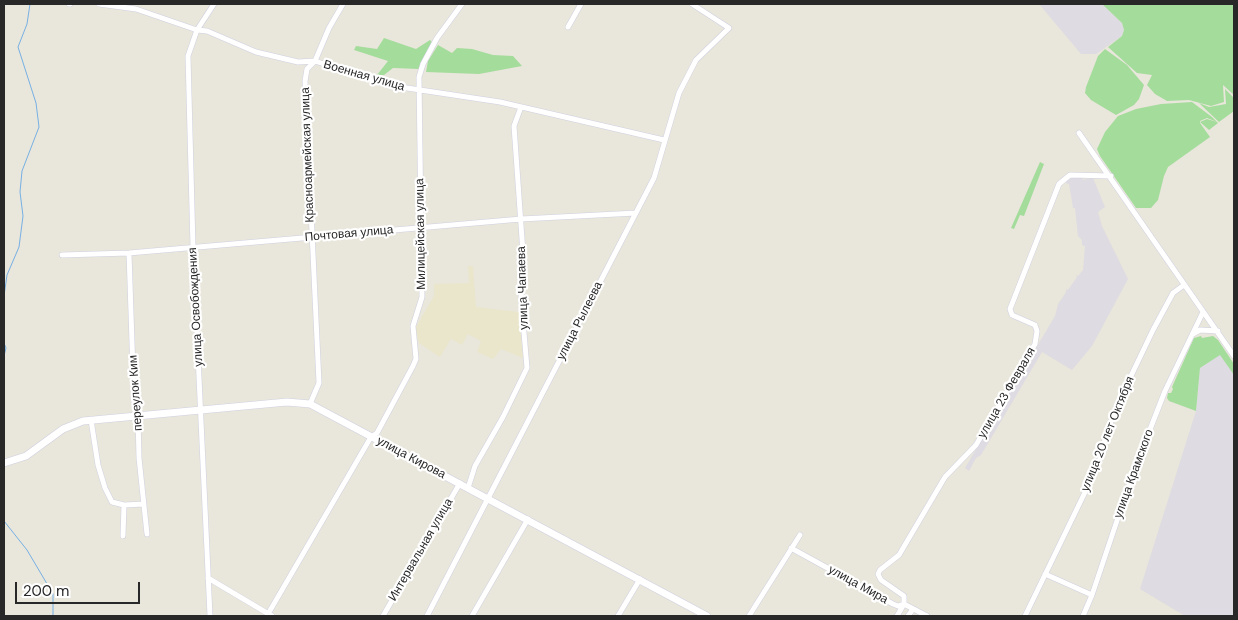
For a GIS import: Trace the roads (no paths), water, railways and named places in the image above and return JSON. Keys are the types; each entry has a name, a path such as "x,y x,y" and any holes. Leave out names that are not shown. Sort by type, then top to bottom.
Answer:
{"main road":[{"name":"улица Кирова","path":"4,462 32,452 70,425 91,420 287,402 310,404 707,616"}],"street":[{"name":"Военная улица","path":"99,4 136,9 197,30 207,30 256,52 298,62 315,61 387,85 521,107 664,140"},
{"name":"улица Освобождения","path":"210,616 193,247 188,56 197,30 214,4"},
{"name":"Красноармейская улица","path":"310,404 318,383 305,82 307,70 315,61 329,28 343,4"},
{"name":"Милицейская улица","path":"270,615 371,437 375,436 416,359 413,326 422,297 418,91 423,64 437,38 462,4"},
{"path":"568,27 581,4"},
{"name":"улица Рылеева","path":"427,616 654,178 679,93 696,60 729,28 692,4"},
{"name":"улица Чапаева","path":"468,488 475,466 503,417 527,368 521,297 523,265 514,126 521,107"},
{"path":"1079,133 1111,176 1234,356"},
{"name":"улица 23 Февраля","path":"904,604 904,596 881,580 878,574 880,570 899,555 945,478 976,445 1031,352 1037,334 1036,328 1030,321 1012,315 1010,310 1059,184 1070,175 1111,176"},
{"name":"Почтовая улица","path":"62,255 129,253 521,219 636,213"},
{"name":"переулок Ким","path":"129,253 133,383 138,417 147,534"},
{"name":"улица 20 лет Октября","path":"1025,616 1103,452 1104,438 1118,402 1173,294 1184,284"},
{"name":"улица Крамского","path":"1083,616 1092,595 1133,473 1166,391 1204,312"},
{"path":"1193,334 1200,330 1218,332"},
{"path":"91,420 98,465 105,488 112,502 124,506 144,504"},
{"name":"Интервальная улица","path":"383,616 460,483"},
{"path":"123,536 124,506"},
{"path":"472,616 528,519"},
{"path":"749,616 800,535"},
{"name":"улица Мира","path":"791,548 892,604 898,606 904,604 927,616"},
{"path":"1045,574 1092,595"},
{"path":"208,578 270,615"},
{"path":"618,616 640,580"},
{"path":"897,616 904,604"},
{"path":"908,616 913,609"}],"waterway":[{"path":"4,296 7,275 19,247 23,216 20,192 22,171 39,127 36,103 18,47 27,24 30,4"},
{"path":"4,343 6,348 4,356"},
{"path":"4,521 27,550 53,594 53,616"}]}
